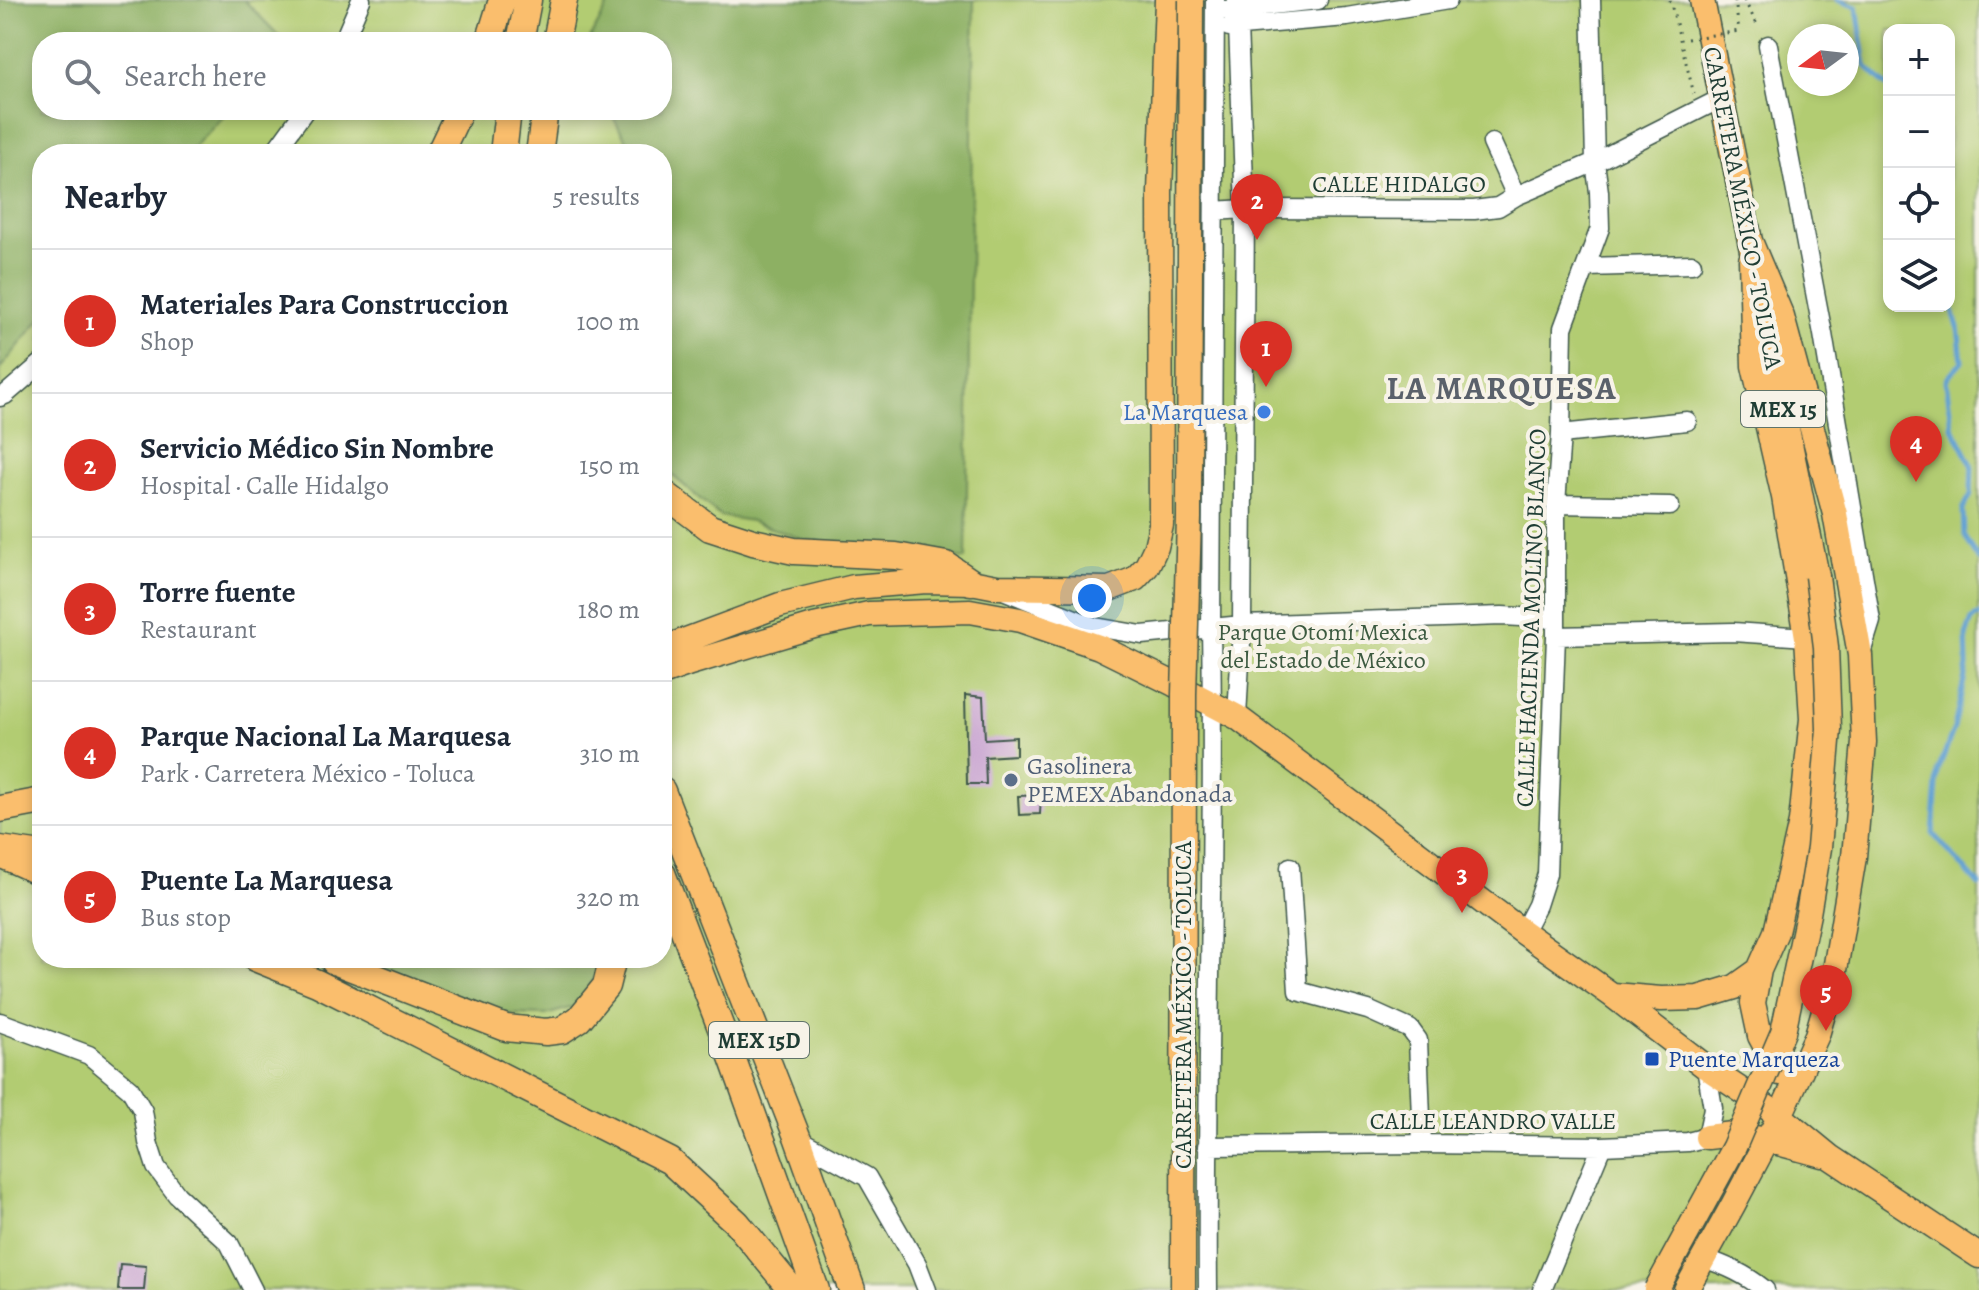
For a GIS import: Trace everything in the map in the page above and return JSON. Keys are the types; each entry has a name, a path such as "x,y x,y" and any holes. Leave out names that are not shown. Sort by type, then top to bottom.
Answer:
{"highway":[{"path":"492,32 502,0"},
{"path":"522,32 528,0"},
{"path":"558,32 564,0"},
{"path":"444,144 455,120"},
{"path":"504,144 507,120"},
{"path":"542,144 543,120"},
{"path":"672,500 710,528 753,542 794,551 896,556 946,565 971,582"},
{"path":"0,809 32,803"},
{"name":"MEX 15D","path":"672,817 798,1139 852,1290"},
{"path":"0,851 32,868"},
{"name":"MEX 15D","path":"672,899 816,1290"},
{"path":"280,968 317,983 670,1161 737,1223 792,1290"},
{"path":"352,968 506,1028 546,1032 562,1030 579,1019 606,986 610,968"}],"main road":[{"path":"679,651 780,605 854,587 926,581 971,582 997,587 1109,589 1135,579 1147,566 1161,525 1160,192 1167,0"},
{"name":"CARRETERA MÉXICO - TOLUCA","path":"1183,1290 1184,710 1189,518 1191,0"},
{"name":"CARRETERA MÉXICO - TOLUCA","path":"1656,1290 1734,1147 1783,1032 1819,848 1829,729 1826,647 1817,576 1702,0"},
{"path":"1689,1288 1780,1116 1817,1035 1834,976 1854,857 1864,742 1860,655 1835,514 1782,317 1750,241"},
{"path":"1750,241 1754,366 1784,497 1807,637 1812,719 1801,822 1776,932 1759,970 1753,1003 1760,1036 1810,1128 1830,1157"},
{"path":"970,611 971,582"},
{"path":"679,651 869,614 970,611 1020,620 1099,647 1237,717 1706,1067 1780,1116 1830,1157 1979,1256"},
{"path":"0,851 32,853"},
{"path":"1612,995 1698,998 1735,987 1759,970"},
{"path":"1707,1137 1733,1134 1830,1157"}],"street":[{"path":"347,32 361,0"},
{"path":"1237,12 1318,0"},
{"name":"CALLE HACIENDA MOLINO BLANCO","path":"1523,932 1537,905 1547,874 1563,328 1600,228 1591,0"},
{"path":"1208,1290 1215,14 1442,1"},
{"path":"1237,12 1245,209 1242,625 1237,717"},
{"path":"1768,45 1823,334 1871,621 1860,655"},
{"name":"CALLE HIDALGO","path":"1214,211 1474,210 1498,207 1720,99"},
{"path":"280,144 298,120"},
{"path":"1492,143 1516,196"},
{"path":"1587,267 1692,264"},
{"path":"0,397 32,372"},
{"path":"1561,434 1687,421"},
{"path":"1556,504 1670,506"},
{"path":"997,587 1095,627 1142,635 1242,625 1502,616 1556,627 1807,637"},
{"path":"1290,867 1298,991 1368,1010 1410,1029 1418,1040 1422,1144"},
{"path":"0,1022 89,1055 130,1089 143,1111 156,1167 177,1195 229,1243 253,1290"},
{"path":"1706,1067 1713,1108 1707,1137"},
{"name":"CALLE LEANDRO VALLE","path":"1207,1146 1602,1146 1688,1142 1707,1137"},
{"path":"798,1139 867,1177 917,1264 927,1290"},
{"path":"1542,1290 1602,1146"},
{"path":"1703,1258 1726,1265 1765,1290"}],"path":[{"path":"1670,0 1698,110"},
{"path":"1687,39 1739,31 1735,0"},
{"path":"1744,0 1768,45"}],"green space":[{"name":"Parque Otomí Mexica del Estado de México","path":"0,0 1979,0 1979,1290 0,1290"},
{"path":"0,0 244,0 275,32 32,32 32,120 220,120 197,144 32,144 32,329 0,369"},
{"path":"611,0 974,0 966,559 805,540 751,521 720,516 672,475 672,144 628,144 615,120 672,120 672,32 593,32"},
{"path":"383,968 598,968 598,973 577,1006 546,1015 505,1014"}],"building":[{"path":"965,695 983,697 985,739 1016,737 1016,755 985,757 986,784 967,784"},
{"path":"1041,795 1040,814 1019,815 1018,796"},
{"path":"120,1264 146,1266 144,1290 118,1290"}],"waterway":[{"path":"1837,0 1857,7 1866,66 1883,82"},
{"path":"1953,312 1962,361 1946,380 1952,426 1972,465 1971,495 1963,509 1964,535 1979,560"},
{"path":"1979,615 1972,619 1966,636 1967,666 1954,728 1938,771 1933,834 1979,885"}],"place":[{"name":"Servicio Médico Sin Nombre","path":"1257,240"},
{"name":"Materiales Para Construccion","path":"1266,387"},
{"name":"La Marquesa","path":"1264,412"},
{"name":"Parque Nacional La Marquesa","path":"1916,482"},
{"name":"Gasolinera PEMEX Abandonada","path":"1011,780"},
{"name":"Torre fuente","path":"1462,913"},
{"name":"Puente La Marquesa","path":"1826,1031"},
{"name":"Puente Marqueza","path":"1652,1059"}],"district":[{"name":"LA MARQUESA","path":"1502,388"}]}
